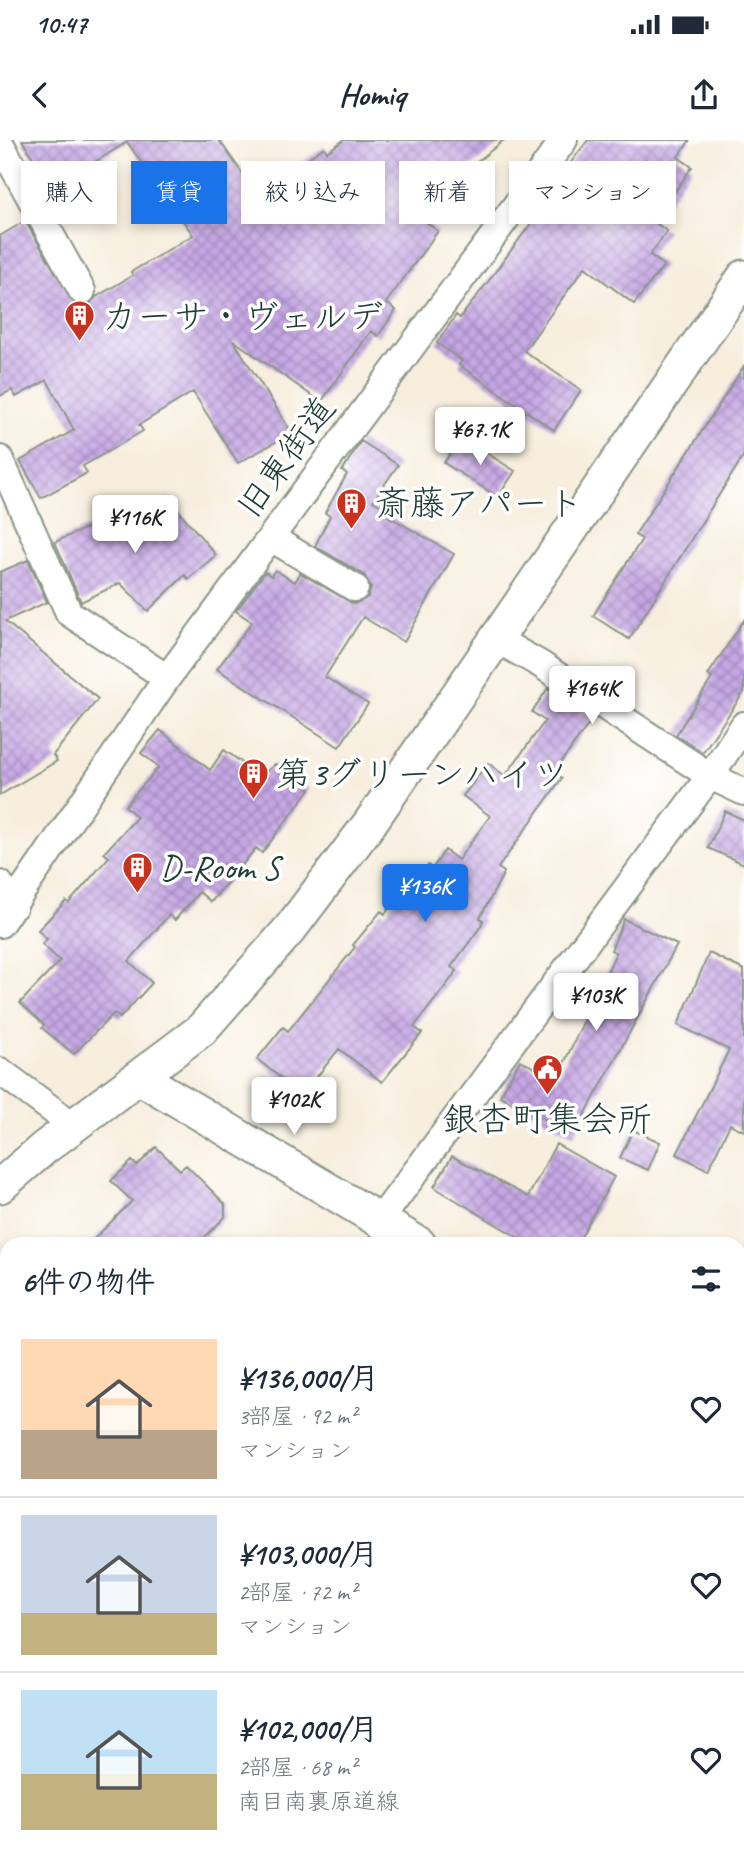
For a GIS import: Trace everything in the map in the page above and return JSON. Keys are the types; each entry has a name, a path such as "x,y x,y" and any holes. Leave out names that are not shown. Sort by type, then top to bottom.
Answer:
{"street":[{"name":"旧東街道","path":"7,915 167,678 564,140"},
{"path":"0,143 82,290"},
{"path":"0,1186 201,1030 290,929 370,823 744,277"},
{"path":"0,459 69,613 167,678"},
{"path":"271,538 355,588"},
{"path":"496,639 540,664 710,776 744,792"},
{"path":"380,1220 710,776 744,725"},
{"path":"0,884 7,915"},
{"path":"0,1071 74,1126"},
{"path":"139,1077 408,1237"}],"building":[{"path":"22,140 219,140 241,171 241,224 385,224 385,161 304,161 324,147 327,152 344,140 504,140 478,161 399,161 399,224 429,224 438,231 386,303 396,310 378,336 371,331 321,402 233,340 292,433 238,463 193,392 139,425 143,431 83,466 87,473 41,498 20,461 74,430 47,380 16,397 12,390 0,396 0,236 21,223 27,224 77,308 90,304 96,297 133,275 131,272 193,235 185,224 227,224 227,161 140,161 127,142 97,161 35,161"},
{"path":"588,140 690,140 678,157 692,167 676,190 676,161 572,161"},
{"path":"531,224 657,224 667,231 650,255 664,265 634,304 585,267 524,351 581,390 554,430 459,365 462,361 437,343 456,315 460,318"},
{"path":"744,366 744,455 629,639 593,616 642,539 635,535"},
{"path":"461,437 515,471 498,497 444,463"},
{"path":"361,441 398,465 373,501 391,511 388,516 454,554 404,642 363,617 325,677 368,704 339,747 217,669 252,622 236,611 265,572 271,576 275,570 295,582 300,573 354,604 368,597 371,588 364,575 315,546 330,516 325,513 347,474 342,471"},
{"path":"168,498 216,555 188,579 185,575 148,611 120,583 81,602 55,542 117,514 125,533"},
{"path":"28,560 47,602 5,621 98,699 53,755 57,761 0,795 0,572"},
{"path":"744,620 744,692 703,752 676,735 712,678 708,675"},
{"path":"548,688 593,718 554,772 562,778 498,868 504,872 480,918 483,920 481,926 451,967 457,971 414,1027 422,1033 382,1082 339,1049 302,1095 257,1059 283,1027 288,1031 355,947 353,945 381,911 385,914 416,871 421,875 428,865 432,869 445,850 458,860 490,816 463,796 488,763 505,776 545,721 532,712"},
{"path":"160,730 210,770 224,750 261,776 275,764 310,789 262,853 256,848 211,902 199,892 175,920 169,915 129,961 152,983 120,1018 114,1013 74,1054 42,1028 44,1025 20,1003 60,961 42,944 47,939 38,930 66,901 69,903 109,857 104,853 137,817 125,806 159,767 141,753"},
{"path":"725,811 744,820 744,864 708,848"},
{"path":"624,919 677,945 574,1135 500,1096 520,1060 556,1080 616,953 611,950"},
{"path":"709,953 744,970 744,1131 730,1124 708,1170 677,1154 729,1050 678,1025"},
{"path":"633,1130 660,1142 648,1170 620,1158"},
{"path":"556,1144 614,1177 581,1237 517,1237 434,1187 452,1156 528,1197"},
{"path":"156,1147 180,1170 186,1165 225,1204 225,1217 205,1237 96,1237 132,1201 111,1181 132,1161 137,1166"}],"place":[{"name":"カーサ・ヴェルデ","path":"79,343"},
{"name":"斎藤アパート","path":"352,530"},
{"name":"第3グリーンハイツ","path":"253,801"},
{"name":"D-Room S","path":"137,894"},
{"name":"銀杏町集会所","path":"547,1097"}]}
